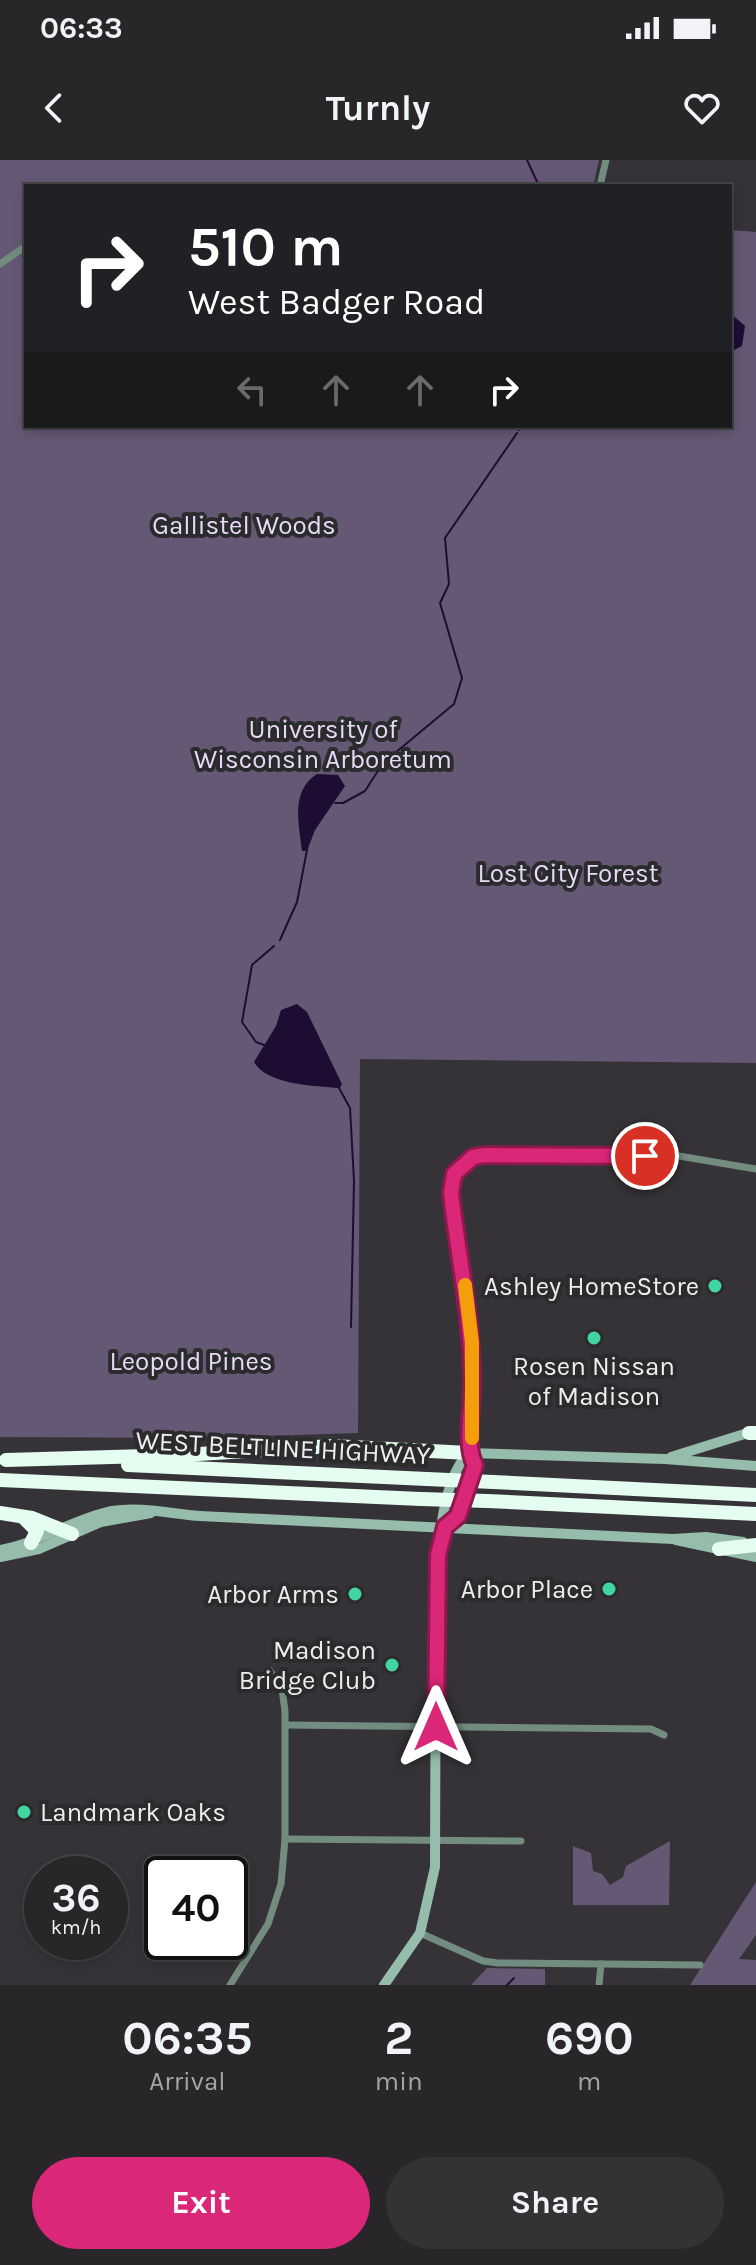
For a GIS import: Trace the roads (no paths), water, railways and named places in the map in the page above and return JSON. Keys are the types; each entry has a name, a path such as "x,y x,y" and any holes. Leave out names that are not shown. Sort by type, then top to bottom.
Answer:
{"highway":[{"path":"3,1459 194,1455 332,1446 469,1453"},
{"name":"WEST BELTLINE HIGHWAY","path":"3,1459 756,1495"},
{"name":"WEST BELTLINE HIGHWAY","path":"0,1480 756,1514"},
{"path":"0,1513 46,1523 65,1533"},
{"path":"23,1516 35,1526 37,1534 31,1543"},
{"path":"719,1549 755,1548"}],"street":[{"path":"600,184 606,160"},
{"path":"0,264 24,247"},
{"path":"445,1527 458,1516 475,1465 469,1453 472,1433 472,1342 451,1193 454,1174 461,1164 485,1155 672,1156 756,1169"},
{"path":"665,1459 754,1432"},
{"path":"384,1985 420,1933 430,1895 436,1841 436,1568 445,1527 442,1513 459,1462 469,1453 665,1459 756,1466"},
{"path":"0,1557 39,1549 113,1511 673,1539 706,1537 755,1548"},
{"path":"0,1550 65,1533"},
{"path":"673,1539 719,1549"},
{"path":"230,1985 258,1944 276,1904 285,1839 286,1725 282,1689 270,1671"},
{"path":"286,1725 651,1729 664,1735"},
{"path":"285,1839 521,1841"},
{"path":"420,1933 483,1961 700,1965"},
{"path":"599,1985 601,1964"}],"waterway":[{"path":"527,160 538,184"},
{"path":"335,803 343,803 365,791 383,763 454,704 462,678 440,603 449,584 445,538 517,433"},
{"path":"280,940 297,902 307,850"},
{"path":"264,1045 256,1042 242,1022 252,965 274,946"},
{"path":"339,1088 350,1108 354,1181 351,1327"},
{"path":"507,1985 514,1978"}],"place":[{"name":"Ashley HomeStore","path":"715,1286"},
{"name":"Rosen Nissan of Madison","path":"594,1338"},
{"name":"Arbor Place","path":"609,1589"},
{"name":"Arbor Arms","path":"355,1594"},
{"name":"Madison Bridge Club","path":"392,1665"},
{"name":"Landmark Oaks","path":"24,1812"}],"park label":[{"name":"Gallistel Woods","path":"244,525"},
{"name":"University of Wisconsin Arboretum","path":"323,744"},
{"name":"Lost City Forest","path":"568,873"},
{"name":"Leopold Pines","path":"191,1361"}]}
